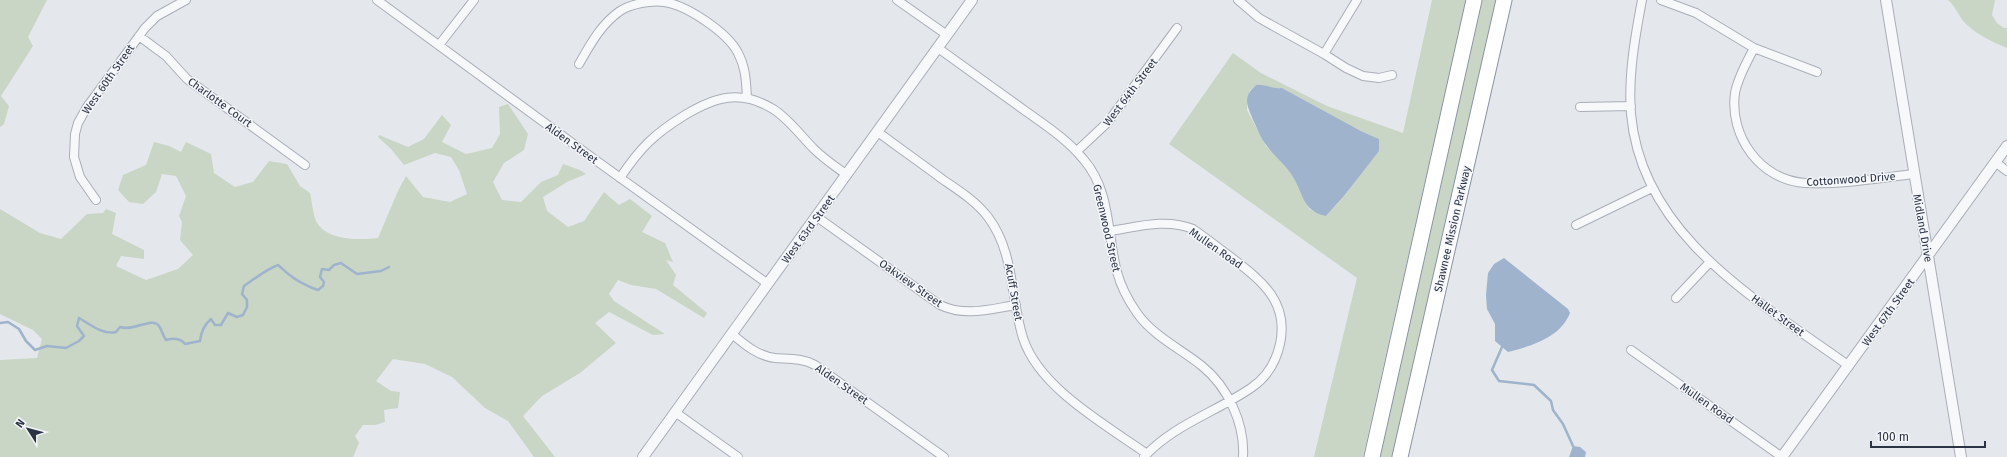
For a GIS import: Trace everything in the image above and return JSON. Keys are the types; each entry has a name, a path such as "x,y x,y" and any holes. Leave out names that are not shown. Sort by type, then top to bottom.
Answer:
{"highway":[{"path":"1372,457 1474,0"},
{"name":"Shawnee Mission Parkway","path":"1400,457 1504,0"}],"street":[{"name":"West 60th Street","path":"96,200 84,185 76,168 74,157 75,134 87,107 139,36 157,16 186,0"},
{"name":"Alden Street","path":"377,0 620,178 768,284"},
{"path":"439,45 474,0"},
{"path":"897,0 947,35"},
{"name":"West 63rd Street","path":"642,457 817,217 972,0"},
{"path":"1238,0 1260,18 1346,68 1363,76 1379,78 1392,75"},
{"path":"1324,54 1357,0"},
{"name":"Hallet Street","path":"1642,0 1633,58 1631,106 1636,140 1642,162 1652,188 1674,223 1710,262 1750,294 1849,366"},
{"path":"1661,0 1696,13 1754,48 1817,72"},
{"name":"Midland Drive","path":"1886,0 1961,457"},
{"path":"579,64 600,30 621,10 648,2 664,2 688,10 720,32 733,44 744,66 747,98"},
{"name":"West 64th Street","path":"1077,151 1108,122 1177,28"},
{"name":"Charlotte Court","path":"139,36 166,56 188,79 306,165"},
{"name":"Greenwood Street","path":"938,48 1065,139 1077,151 1089,167 1101,192 1110,231 1116,272 1128,299 1149,326 1213,377 1229,401 1240,427 1243,457"},
{"name":"Cottonwood Drive","path":"1754,48 1737,85 1735,111 1737,127 1743,142 1763,165 1782,177 1805,183 1858,180 1914,174"},
{"path":"620,178 639,151 662,129 710,102 735,97 747,98 774,109 823,157 847,175"},
{"path":"1580,106 1631,106"},
{"name":"Acuff Street","path":"878,132 963,194 988,217 998,232 1007,254 1024,339 1031,356 1040,371 1067,397 1146,456"},
{"name":"West 67th Street","path":"1782,457 2007,146"},
{"path":"1995,162 2007,171"},
{"path":"1576,226 1652,188"},
{"name":"Oakview Street","path":"817,217 940,305 950,310 972,312 1016,305"},
{"name":"Mullen Road","path":"1110,231 1162,223 1182,225 1203,236 1250,272 1269,290 1276,301 1282,328 1281,342 1277,356 1267,373 1250,389 1164,438 1146,456"},
{"path":"1676,298 1710,262"},
{"name":"Alden Street","path":"732,334 754,351 763,355 774,358 795,359 815,365 944,457"},
{"name":"Mullen Road","path":"1631,350 1782,457"},
{"path":"675,412 738,457"}],"green space":[{"path":"0,0 47,0 28,37 33,46 1,96 9,106 4,124 0,127"},
{"path":"1432,0 1466,0 1363,457 1314,457 1357,278 1169,144 1233,53 1261,73 1327,106 1403,133","holes":["1256,85 1282,88 1361,131 1379,139 1356,180 1326,216 1309,209 1297,183 1284,164 1266,146 1247,110 1247,100 1250,90"]},
{"path":"1482,0 1497,0 1394,457 1380,457"},
{"path":"1948,0 1995,0 1992,15 1997,23 2004,28 2007,28 2007,48 1989,40 1972,29 1963,21 1955,7"},
{"path":"508,104 528,134 524,150 504,163 493,182 502,200 521,202 541,182 558,175 563,164 580,170 586,174 567,182 543,197 547,211 568,227 584,221 604,192 619,205 630,199 652,216 642,232 665,243 673,262 666,260 676,275 673,285 707,313 704,318 656,289 631,285 618,280 609,294 614,301 665,334 653,335 609,312 595,323 616,343 580,373 542,396 523,416 555,457 534,457 508,421 485,408 452,377 425,364 393,359 376,381 391,391 400,392 398,408 384,410 385,422 375,425 363,425 355,436 359,443 353,457 0,457 0,360 37,358 42,339 33,330 0,314 0,209 40,233 61,239 87,214 103,213 106,209 116,213 112,234 144,250 144,259 121,256 116,266 146,280 178,269 193,255 180,240 182,222 179,216 186,196 176,176 162,174 156,192 143,204 129,202 118,190 123,175 146,165 154,142 169,146 181,152 186,142 211,154 214,173 235,187 253,182 269,161 287,164 300,186 310,193 317,223 322,229 345,238 378,238 406,176 423,197 450,202 467,194 459,170 451,157 435,153 404,165 391,149 378,137 379,135 408,147 424,139 442,115 451,125 442,142 466,154 492,148 500,134 499,107"}],"water":[{"path":"1256,85 1282,88 1361,131 1379,139 1379,151 1344,196 1326,216 1312,210 1307,205 1291,174 1261,137 1247,103 1247,98 1251,90"},
{"path":"1504,258 1568,309 1570,313 1565,322 1552,335 1535,344 1508,352 1495,341 1495,324 1487,309 1486,295 1488,273 1494,264"},
{"path":"1573,446 1580,447 1586,452 1585,457 1569,457"}],"waterway":[{"path":"0,323 8,322 19,329 26,341 35,350 47,346 66,348 79,341 84,336 77,326 79,318 97,329 111,333 116,332 120,327 131,328 147,323 156,323 166,340 177,339 185,344 200,341 203,329 211,319 215,325 221,325 228,313 237,317 243,315 247,307 247,300 242,294 244,286 278,265 297,280 318,290 323,286 324,282 320,277 322,269 329,270 334,265 341,263 357,274 381,271 389,267"},
{"path":"1502,347 1492,370 1499,381 1534,385 1551,401 1553,410 1563,424 1573,446"}]}
